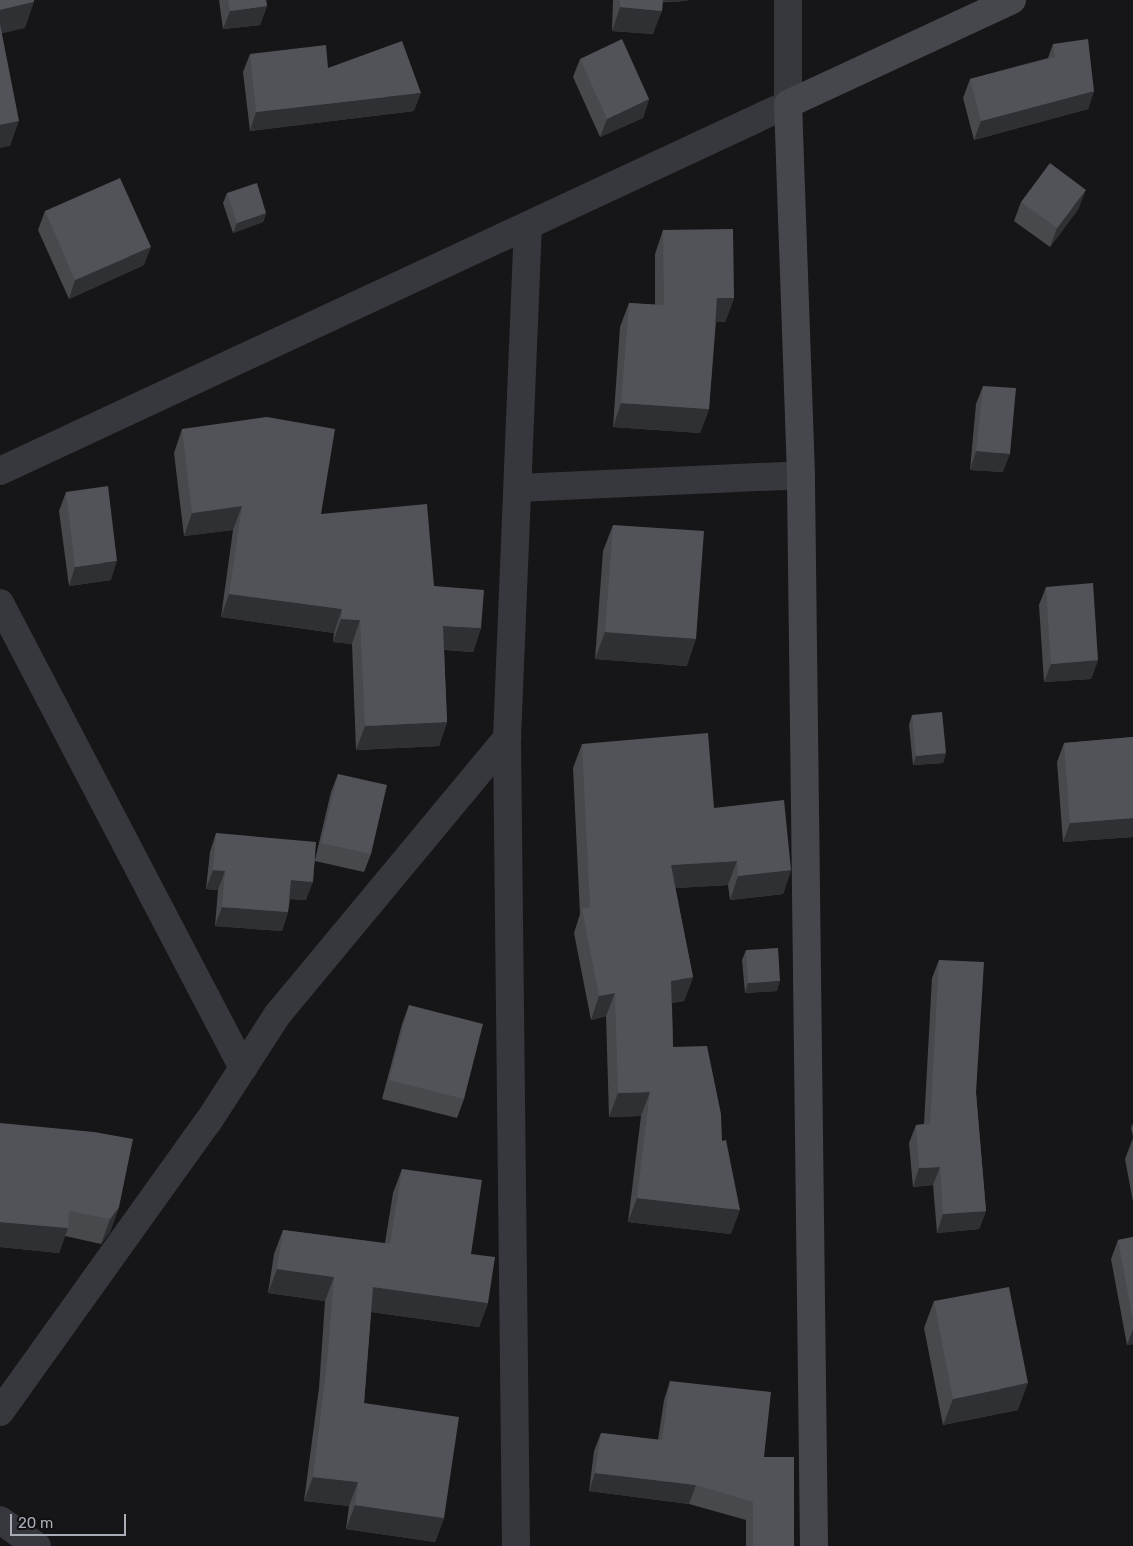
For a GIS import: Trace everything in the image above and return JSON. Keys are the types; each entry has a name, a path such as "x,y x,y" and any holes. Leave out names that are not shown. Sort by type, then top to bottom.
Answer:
{"main road":[{"path":"814,1546 801,475 788,104 1012,0"}],"street":[{"path":"0,470 788,104 788,0"},
{"path":"516,1546 507,738 528,226"},
{"path":"518,488 801,475"},
{"path":"0,603 243,1068"},
{"path":"0,1412 208,1122 278,1014 507,738"},
{"path":"0,1520 37,1546"}],"building":[{"path":"0,0 34,0 34,2 0,10"},
{"path":"228,0 266,0 267,6 230,11"},
{"path":"620,0 663,0 662,11 620,7"},
{"path":"0,24 19,121 0,125"},
{"path":"622,39 649,99 607,119 580,59"},
{"path":"1088,39 1094,91 981,121 970,79 1055,57 1053,44"},
{"path":"402,41 421,93 256,112 250,54 326,45 328,68"},
{"path":"1050,163 1086,190 1057,228 1021,202"},
{"path":"120,178 151,247 75,280 45,211"},
{"path":"257,183 266,213 237,223 227,193"},
{"path":"733,229 734,298 717,298 709,409 621,403 629,303 664,305 663,230"},
{"path":"983,386 1016,388 1010,454 976,451"},
{"path":"267,417 335,429 321,514 427,504 434,586 484,590 481,628 443,626 447,722 365,726 360,620 341,619 342,609 229,594 242,506 192,513 182,429"},
{"path":"108,486 117,561 75,567 66,492"},
{"path":"613,525 704,531 696,639 605,632"},
{"path":"1093,583 1098,660 1051,664 1046,587"},
{"path":"942,712 946,753 916,756 912,715"},
{"path":"708,733 714,808 784,800 791,870 738,876 737,861 671,865 693,977 671,981 673,1047 707,1046 721,1114 722,1141 726,1140 740,1210 637,1198 650,1092 618,1093 615,993 599,996 582,909 590,907 582,744"},
{"path":"1133,737 1133,818 1070,823 1064,743"},
{"path":"338,774 387,785 371,854 321,843"},
{"path":"216,833 316,842 313,882 291,880 288,912 222,907 225,871 213,870"},
{"path":"778,948 780,981 748,983 746,950"},
{"path":"939,960 984,962 976,1093 986,1211 943,1214 940,1167 919,1168 916,1125 930,1124"},
{"path":"409,1005 483,1024 464,1099 389,1080"},
{"path":"0,1123 94,1132 133,1139 119,1207 110,1219 69,1211 68,1228 0,1222"},
{"path":"402,1169 482,1180 471,1254 495,1257 488,1303 373,1287 364,1403 459,1417 444,1518 355,1505 358,1482 313,1477 327,1363 334,1277 277,1269 283,1230 390,1244"},
{"path":"1133,1237 1133,1320 1118,1240"},
{"path":"1009,1287 1028,1383 953,1399 934,1301"},
{"path":"670,1381 771,1392 764,1457 794,1457 794,1546 753,1546 753,1502 696,1485 595,1473 601,1433 662,1440"}]}
